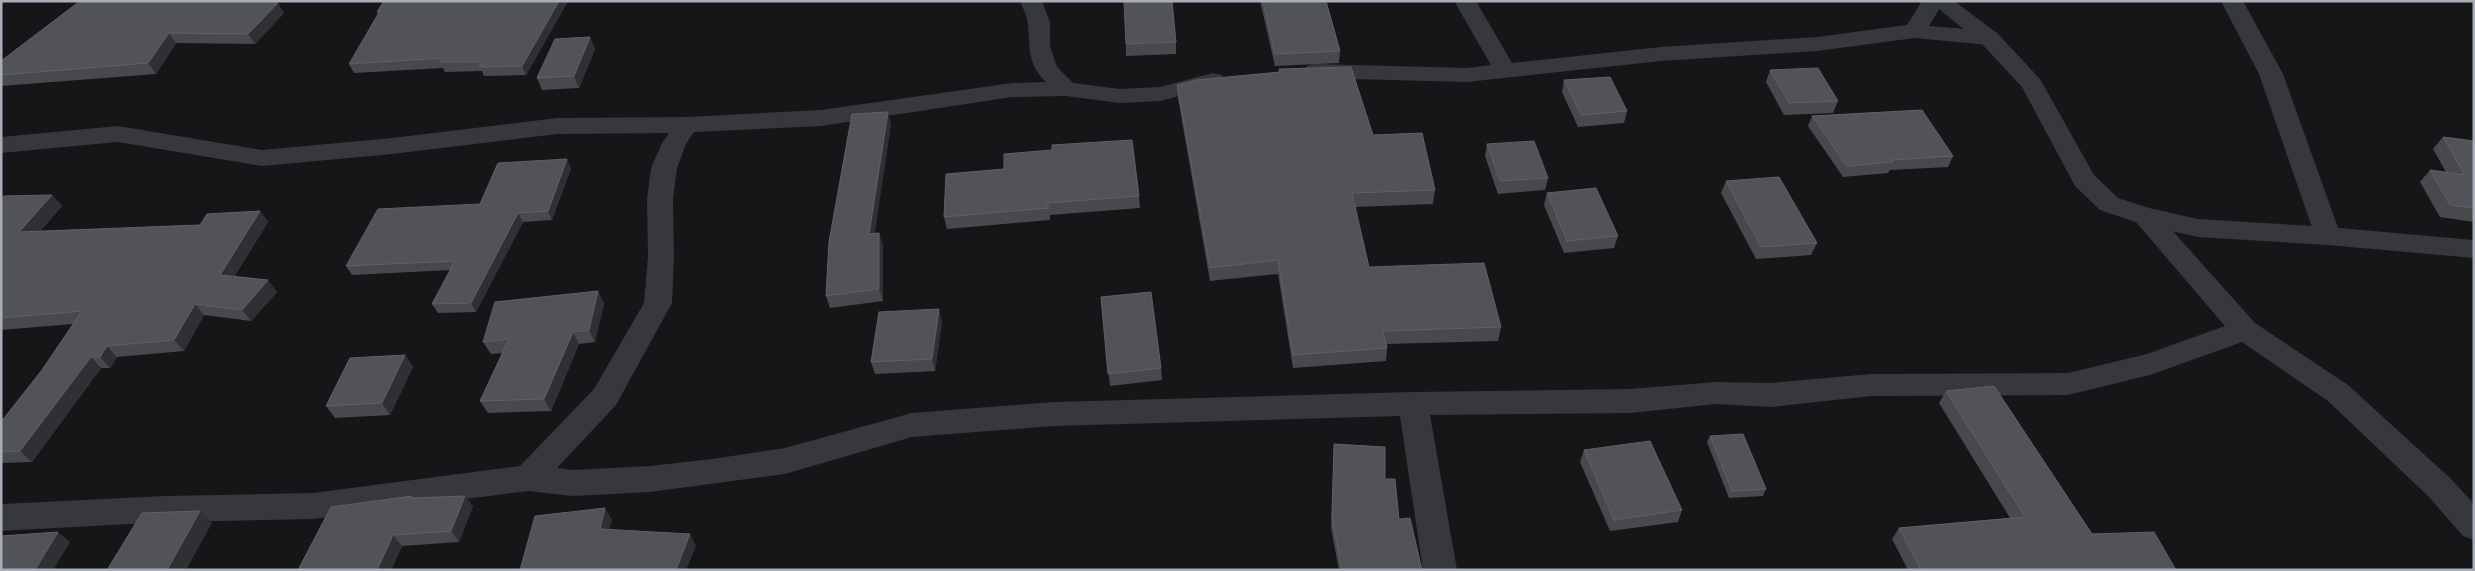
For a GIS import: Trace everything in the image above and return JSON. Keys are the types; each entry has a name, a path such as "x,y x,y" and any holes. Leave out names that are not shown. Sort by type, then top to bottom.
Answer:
{"street":[{"path":"1031,1 1038,22 1039,46 1046,69 1066,89"},
{"path":"1464,1 1505,70"},
{"path":"1915,31 1933,1"},
{"path":"1940,1 1989,38 2032,84 2084,180 2109,204 2145,216 2198,228 2328,236 2474,249"},
{"path":"2232,1 2271,74 2328,236"},
{"path":"1294,72 1467,75 1661,54 1817,44 1915,31 1989,38"},
{"path":"1,146 118,134 262,158 557,126 687,125 821,118 1012,90 1066,89 1120,96 1160,94 1217,79 1236,77"},
{"path":"528,478 605,397 658,303 661,257 660,199 664,168 674,143 687,125"},
{"path":"2145,216 2245,330 2338,393 2440,488 2474,526"},
{"path":"1,518 166,509 313,506 528,478 573,483 712,472 785,461 912,425 1054,414 1413,404 1630,401 1716,393 1771,395 1871,385 2068,384 2150,364 2245,330"},
{"path":"1413,404 1440,570"}],"building":[{"path":"80,1 278,3 248,34 169,33 148,63 1,75 1,61"},
{"path":"384,1 559,1 522,66 479,67 482,62 440,62 443,58 349,64"},
{"path":"1124,1 1172,1 1176,42 1126,44"},
{"path":"1263,1 1326,1 1340,51 1275,54"},
{"path":"590,37 574,76 537,78 555,39"},
{"path":"1351,67 1373,135 1422,133 1435,190 1352,193 1369,267 1484,263 1501,327 1383,331 1387,348 1293,355 1278,260 1210,268 1177,85 1196,80 1280,72 1279,69"},
{"path":"1818,68 1838,101 1789,103 1770,70"},
{"path":"1610,77 1627,111 1581,115 1564,80"},
{"path":"1922,110 1953,156 1891,160 1893,162 1847,166 1812,116"},
{"path":"888,112 869,234 879,233 879,289 826,296 829,242 852,114"},
{"path":"2443,137 2474,141 2474,208 2450,205 2430,170 2465,175"},
{"path":"1132,140 1139,196 1048,203 1048,208 944,217 946,174 1004,169 1004,154 1052,150 1052,145"},
{"path":"1534,141 1548,178 1500,181 1487,144"},
{"path":"567,159 548,211 518,213 471,303 432,304 455,261 346,266 378,209 480,204 498,163"},
{"path":"1779,177 1817,243 1761,247 1726,181"},
{"path":"1596,188 1618,236 1567,241 1547,193"},
{"path":"52,195 19,232 200,225 207,214 260,211 220,275 268,280 242,310 195,304 174,340 107,346 100,357 91,357 20,451 1,452 1,422 42,370 82,311 1,318 1,198 4,196"},
{"path":"598,291 589,330 573,332 544,399 480,401 509,339 483,342 495,302"},
{"path":"1151,292 1161,368 1108,374 1101,297"},
{"path":"939,309 932,359 871,362 879,312"},
{"path":"405,355 382,403 326,406 350,358"},
{"path":"1994,386 2092,534 2154,532 2176,570 1921,570 1899,528 2025,517 1946,391"},
{"path":"1743,434 1766,489 1732,491 1710,436"},
{"path":"1650,441 1682,510 1614,520 1584,450"},
{"path":"1334,444 1385,447 1385,479 1395,479 1399,519 1410,518 1422,570 1342,570 1332,517"},
{"path":"412,496 411,498 465,496 451,531 393,535 377,570 298,570 331,507"},
{"path":"605,508 600,529 690,534 676,570 520,570 535,516"},
{"path":"200,511 167,570 107,570 142,513"},
{"path":"58,532 35,570 1,570 1,536"}]}
